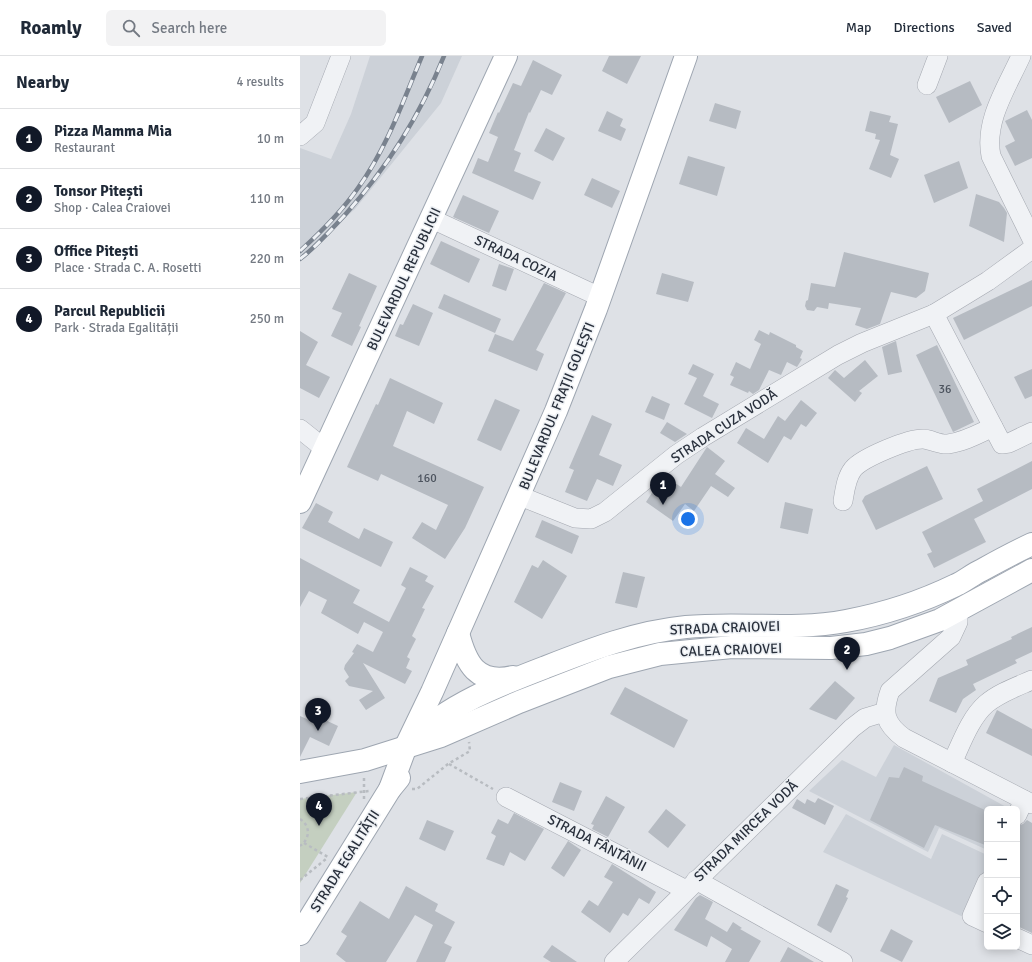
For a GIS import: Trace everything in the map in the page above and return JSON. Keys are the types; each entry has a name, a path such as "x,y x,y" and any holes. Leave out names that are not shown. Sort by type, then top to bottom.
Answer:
{"main road":[{"name":"BULEVARDUL REPUBLICII","path":"300,502 506,56"},
{"name":"BULEVARDUL FRAȚII GOLEȘTI","path":"390,789 406,746 520,496 556,411 600,297 686,56"},
{"name":"STRADA CRAIOVEI","path":"406,746 424,728 474,697 526,674 601,645 655,631 714,625 828,624 874,616 909,605 957,585 1032,544"},
{"name":"CALEA CRAIOVEI","path":"300,772 366,760 441,736 519,702 609,667 660,654 732,647 830,648 866,644 916,630 958,611 1032,570"},
{"path":"458,633 467,661 483,675 503,679 526,674"},
{"path":"390,789 441,736"},
{"name":"STRADA EGALITĂȚII","path":"300,934 390,789"}],"street":[{"path":"300,136 315,123 341,56"},
{"path":"927,85 938,56"},
{"path":"1021,56 995,114 990,129 989,144 991,156 1032,239"},
{"name":"STRADA COZIA","path":"432,219 600,297"},
{"name":"STRADA CUZA VODĂ","path":"520,496 575,518 591,519 605,512 676,455 703,437 838,355 862,343 934,314 988,281 1032,249"},
{"path":"934,314 1002,444 1009,443 1032,432"},
{"path":"843,501 846,483 854,469 870,458 902,444 923,439 945,445 964,441 994,427"},
{"path":"300,428 325,449"},
{"path":"958,611 958,622 951,637 890,691 886,701 885,712 888,721 894,731 904,738 952,763 1024,806"},
{"path":"952,763 975,716 985,704 1032,680"},
{"name":"STRADA MIRCEA VODĂ","path":"614,962 852,728 865,718 885,712"},
{"name":"STRADA FÂNTÂNII","path":"506,797 691,885 843,962"},
{"path":"984,889 972,916 984,922"},
{"path":"1020,939 1032,945"}],"path":[{"path":"300,799 390,789 417,789 448,764 470,751 467,725"},
{"path":"448,764 506,797"},
{"path":"300,819 308,828 308,834 304,843 300,846"},
{"path":"300,880 328,857 304,843"}],"shaded area":[{"path":"370,56 462,56 441,103 355,209 300,259 300,148 331,159 351,114"},
{"path":"894,745 1004,806 984,806 984,849 939,828 928,852 809,791 842,760 876,777"},
{"path":"846,814 931,859 942,834 984,854 984,927 823,852"}],"green space":[{"path":"357,792 300,883 300,799"}],"building":[{"path":"609,56 641,56 627,84 602,71"},
{"path":"533,60 562,75 552,95 541,90 530,113 529,112 514,150 521,153 514,171 541,182 533,200 472,173 478,158 488,162 498,137 489,133 498,112 499,113 513,83 521,86"},
{"path":"970,81 982,105 949,123 936,97"},
{"path":"715,103 741,111 736,129 709,121"},
{"path":"1027,110 1032,120 1032,158 1015,166 1005,146 1015,141 1005,121"},
{"path":"607,111 623,119 620,126 626,129 621,141 598,131"},
{"path":"870,111 891,116 889,122 898,124 890,155 899,159 891,178 869,169 880,140 875,139 876,134 865,131"},
{"path":"546,128 565,138 553,161 534,151"},
{"path":"688,156 725,167 717,196 679,184"},
{"path":"959,161 968,188 934,203 924,175"},
{"path":"592,178 620,191 612,208 584,195"},
{"path":"976,194 999,202 1007,213 1004,242 969,226"},
{"path":"463,195 499,211 489,233 453,217"},
{"path":"441,241 480,259 469,283 430,264"},
{"path":"844,252 929,273 925,291 916,298 891,292 880,324 867,329 855,325 861,308 829,303 828,309 817,307 814,311 807,310 805,306 806,301 808,300 811,283 835,287"},
{"path":"499,264 514,269 506,291 492,286"},
{"path":"349,273 377,286 359,326 361,327 352,346 331,336 342,313 332,309"},
{"path":"662,273 694,282 688,302 656,294"},
{"path":"1032,280 1032,306 964,340 953,318"},
{"path":"544,283 566,293 536,350 544,354 537,371 488,351 495,334 513,341"},
{"path":"444,294 501,319 495,333 438,308"},
{"path":"413,304 433,313 419,346 395,336 400,324 403,325"},
{"path":"759,330 769,335 770,332 796,345 796,347 803,351 800,358 802,359 797,367 787,362 781,375 769,370 759,390 753,394 749,391 748,393 730,385 734,377 730,375 736,362 750,369 761,344 754,340"},
{"path":"300,331 318,342 306,365 330,377 319,398 300,388"},
{"path":"896,341 902,372 888,375 882,347"},
{"path":"937,345 974,422 953,432 916,355"},
{"path":"865,360 878,376 859,391 862,393 855,402 828,378 835,370 844,378"},
{"path":"693,364 714,374 703,396 719,404 712,418 684,404 697,378 688,374"},
{"path":"1032,369 1032,396 1025,399 1014,377"},
{"path":"390,378 443,403 434,424 407,411 393,446 484,487 465,528 445,559 412,538 422,522 436,530 448,505 381,474 378,481 347,467 376,404 378,405"},
{"path":"652,396 670,404 664,420 645,412"},
{"path":"495,399 520,410 501,451 477,440"},
{"path":"801,400 817,413 806,427 801,424 791,440 784,436 768,463 737,443 746,428 764,439 778,416 785,421"},
{"path":"592,415 612,424 599,455 622,465 613,486 597,479 587,501 565,492 574,470 569,468"},
{"path":"667,422 687,434 675,442 660,433"},
{"path":"707,447 725,461 715,474 735,488 728,497 711,486 694,511 685,504 673,521 646,502 655,488 664,494 672,481 681,487"},
{"path":"1032,461 1032,489 974,519 986,542 934,568 927,554 932,552 922,532 983,501 977,489"},
{"path":"927,466 943,499 876,530 862,501 865,496"},
{"path":"785,502 813,509 808,534 780,528"},
{"path":"316,503 333,512 328,522 359,539 364,528 393,542 381,567 302,528"},
{"path":"542,520 579,536 572,554 535,537"},
{"path":"300,558 360,590 353,603 389,622 406,588 401,585 410,567 428,576 425,581 434,586 422,608 425,609 412,636 416,639 407,657 410,659 406,668 412,671 405,684 363,663 385,698 366,710 359,700 373,691 349,686 345,681 349,677 344,669 345,665 354,653 352,652 357,644 373,652 383,632 364,622 358,634 321,613 327,600 309,591 300,607"},
{"path":"543,560 567,576 542,619 514,602 532,565 538,568"},
{"path":"623,572 645,577 637,608 615,603"},
{"path":"1032,627 1032,652 1015,660 1017,663 973,684 976,690 963,699 956,713 929,701 938,678 968,665 966,660 1012,639 1011,637"},
{"path":"835,681 855,698 836,720 809,709"},
{"path":"625,687 688,720 674,748 610,714"},
{"path":"997,710 1032,729 1032,756 986,733"},
{"path":"300,716 316,723 319,717 338,726 329,746 310,737 300,757"},
{"path":"904,767 923,776 922,781 984,810 984,845 935,825 924,848 870,820 889,777 899,778"},
{"path":"560,782 582,791 574,811 552,802"},
{"path":"606,796 625,807 608,837 592,829 594,825 591,824"},
{"path":"818,798 834,806 825,825 792,808 797,799 805,804 807,799 815,803"},
{"path":"666,809 686,825 668,848 648,832"},
{"path":"514,813 544,829 525,861 510,852 504,866 486,859 496,836 491,833 498,819 508,824"},
{"path":"427,820 454,831 445,851 419,839"},
{"path":"1027,820 1032,823 1032,933 1020,927 1020,825"},
{"path":"568,841 581,850 564,877 551,868"},
{"path":"612,864 656,892 649,904 639,898 628,916 623,913 610,933 581,912 589,900 598,906 613,882 604,877"},
{"path":"836,884 849,890 846,897 848,898 831,933 817,925"},
{"path":"406,886 438,904 435,911 455,922 444,943 452,947 445,962 416,962 433,925 415,915 386,962 346,962 336,954 347,936 341,932 360,901 389,919"},
{"path":"700,895 713,902 705,919 727,932 733,922 742,928 740,929 761,941 749,962 725,962 732,949 711,936 707,947 674,930 696,898"},
{"path":"891,929 913,941 902,962 880,951"},
{"path":"552,945 577,962 551,962 543,957"},
{"path":"788,947 814,962 780,962"}],"railway":[{"path":"300,251 323,229 352,197 368,173 378,157 394,124 422,56"},
{"path":"300,259 344,216 360,198 388,160 424,100 444,56"}],"place":[{"name":"Pizza Mamma Mia","path":"663,505"},
{"name":"Tonsor Pitești","path":"847,670"},
{"name":"Office Pitești","path":"318,731"},
{"name":"Parcul Republicii","path":"319,826"}]}
